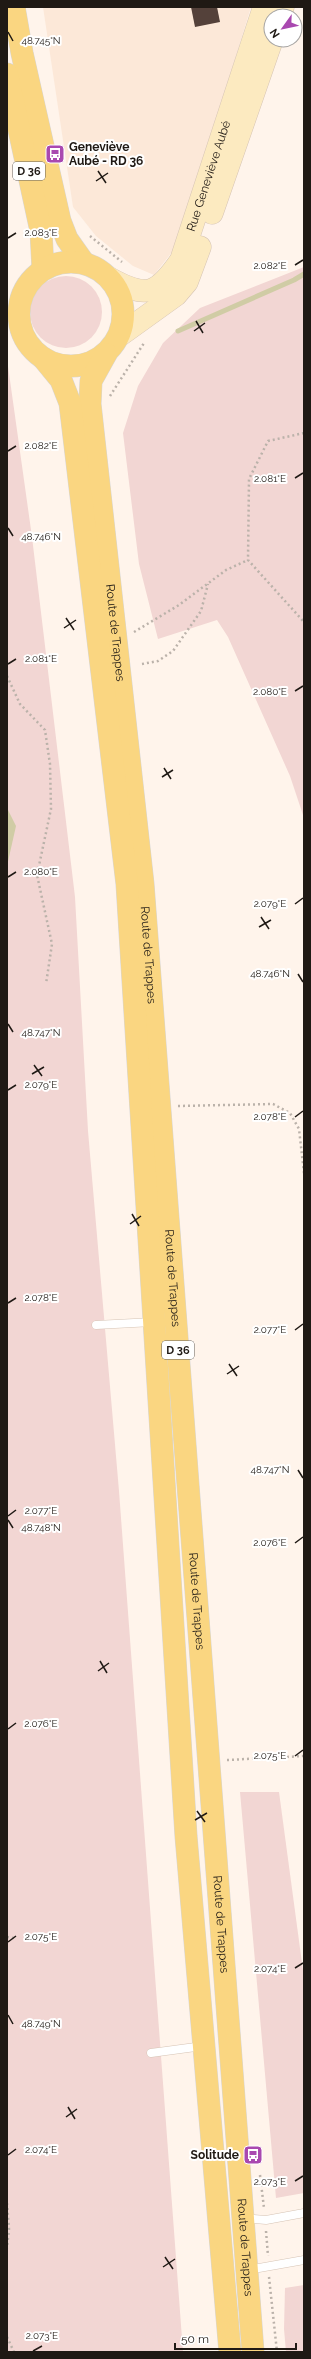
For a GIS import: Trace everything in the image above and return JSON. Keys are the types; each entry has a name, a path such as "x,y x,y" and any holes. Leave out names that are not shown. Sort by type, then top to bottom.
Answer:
{"main road":[{"name":"D 36","path":"14,7 23,60 60,221 67,239 84,263"},
{"name":"D 36","path":"7,74 41,230 43,269"},
{"path":"62,262 84,263 97,268 116,270 118,290 123,305 123,321 119,336 106,354 91,362 75,366 58,365 43,358 30,347 21,331 18,314 21,296 30,281 43,269 62,262"},
{"name":"Route de Trappes","path":"106,354 91,381 90,404 143,884 253,2352"},
{"name":"Route de Trappes","path":"43,358 61,380 70,403 127,884 186,1836 230,2352"}],"street":[{"name":"Rue Geneviève Aubé","path":"116,270 129,289 143,293 151,290 163,282 181,260 263,20"},
{"path":"247,114 247,85 263,31"},
{"name":"Rue Geneviève Aubé","path":"119,336 176,295 187,282 269,48"}],"lane":[{"path":"96,1325 154,1322"},
{"path":"151,2053 204,2046"},
{"path":"242,2218 266,2220 304,2212"},
{"path":"247,2270 304,2260"}],"path":[{"path":"85,230 116,270"},
{"path":"109,400 111,394 151,330 149,314"},
{"path":"304,433 268,441 249,479 248,560 304,622"},
{"path":"130,625 131,633 179,605 226,570 248,560"},
{"path":"142,664 158,661 173,651 201,611 208,584"},
{"path":"7,676 20,704 45,730 50,764 51,809 37,874 52,944 46,984"},
{"path":"160,1107 273,1104 290,1113 299,1129 304,1173"},
{"path":"209,1762 304,1756"},
{"path":"7,1937 14,1938"},
{"path":"7,2203 9,2229 7,2248"},
{"path":"7,2337 14,2352"}],"shaded area":[{"path":"43,7 251,7 179,243 154,275 133,266 96,236 73,207"},
{"path":"304,267 304,818 290,776 228,637 217,620 158,639 139,564 123,433 138,386 163,343 200,308"},
{"path":"59,276 73,276 80,278 92,286 100,298 102,312 100,326 92,338 80,346 73,348 59,348 52,346 40,338 32,326 30,319 30,305 32,298 40,286 52,278"},
{"path":"7,359 32,537 75,897 88,1131 119,1491 183,2352 7,2352"},
{"path":"7,808 16,826 7,866"},
{"path":"240,1792 279,1792 304,1978 304,2193 276,2198"},
{"path":"304,2285 304,2352 286,2352 284,2329 285,2288"}],"building":[{"path":"191,7 217,7 220,22 195,27"}],"waterway":[{"path":"178,331 294,280 304,274"}],"place":[{"name":"Geneviève Aubé - RD 36","path":"55,154"},
{"name":"Solitude","path":"253,2155"}]}
